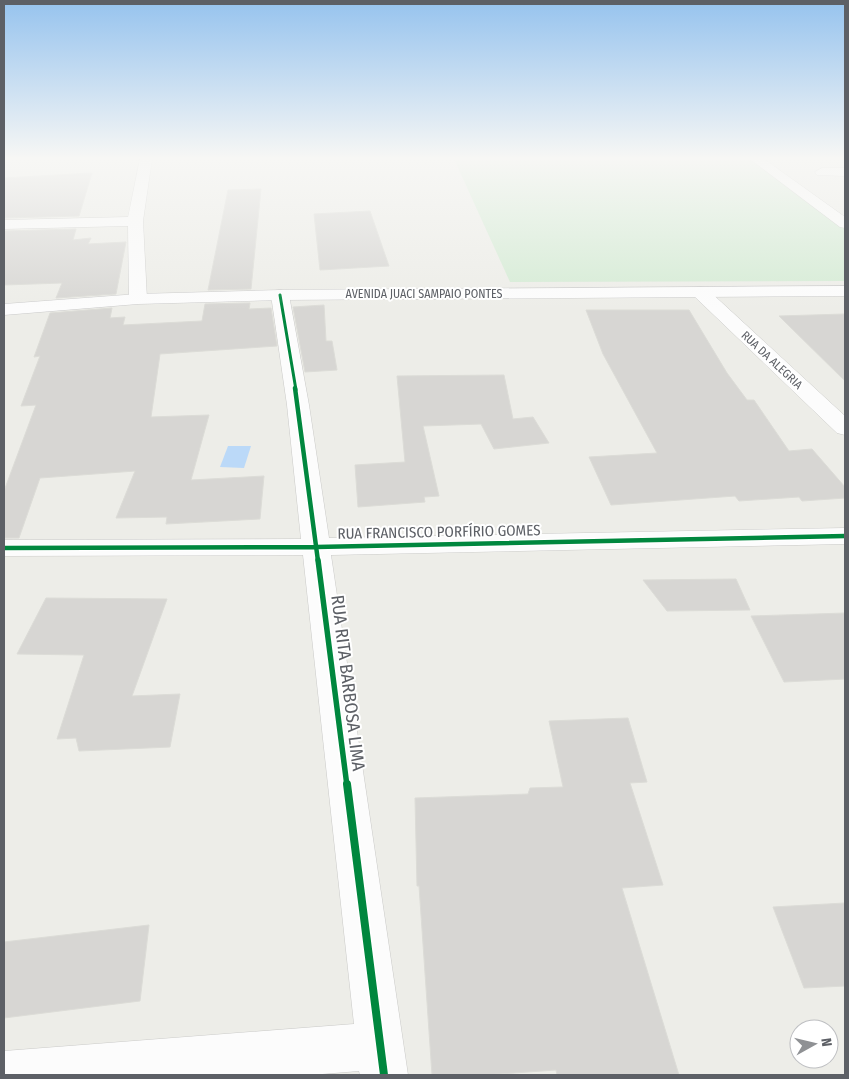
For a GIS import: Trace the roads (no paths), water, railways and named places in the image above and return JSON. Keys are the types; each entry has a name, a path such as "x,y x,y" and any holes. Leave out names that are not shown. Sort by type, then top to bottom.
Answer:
{"street":[{"path":"137,209 135,221 138,299"},
{"path":"825,209 845,224"},
{"path":"4,225 135,221"},
{"name":"AVENIDA JUACI SAMPAIO PONTES","path":"4,310 138,299 280,295 845,291"},
{"name":"RUA DA ALEGRIA","path":"700,292 845,428"},
{"name":"RUA RITA BARBOSA LIMA","path":"280,295 298,405 382,1061"},
{"name":"RUA FRANCISCO PORFÍRIO GOMES","path":"4,548 316,547 845,536"},
{"path":"4,1075 382,1061"}],"water":[{"path":"228,446 251,446 244,468 220,467"}]}
